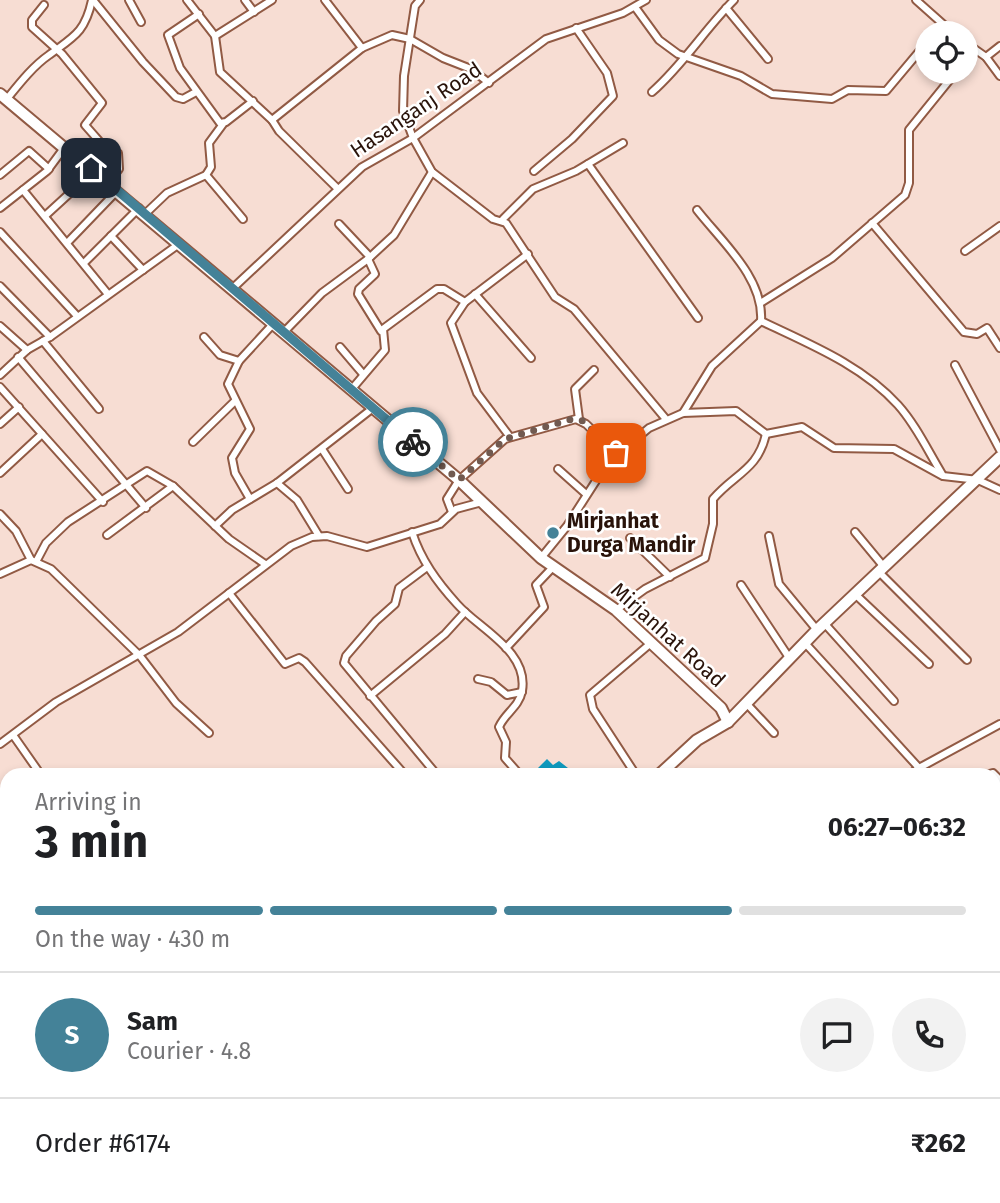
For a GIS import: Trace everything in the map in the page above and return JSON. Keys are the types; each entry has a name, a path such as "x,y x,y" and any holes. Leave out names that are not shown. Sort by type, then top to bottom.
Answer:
{"main road":[{"name":"Mirjanhat Road","path":"3,97 66,146 459,480 541,558 615,610 720,708 728,722"},
{"path":"666,768 688,747 728,722 821,627 1000,457"}],"street":[{"path":"3,97 47,56 78,33 92,0 176,97 183,99 196,92"},
{"path":"129,0 141,22"},
{"path":"187,0 215,36 219,70 253,101 279,131 337,188"},
{"path":"245,0 254,12"},
{"path":"215,36 272,0"},
{"path":"325,0 362,48"},
{"path":"408,0 417,3 410,39 403,111 413,138 432,172 493,219 503,219 533,189 588,164 624,143"},
{"name":"Hasanganj Road","path":"232,289 362,167 413,138 545,39 635,7 646,0"},
{"path":"652,92 686,56 709,24 734,0"},
{"path":"916,0 939,21"},
{"path":"44,5 31,23 102,103 85,125 100,142 118,153 119,169 108,183"},
{"path":"635,7 659,40 686,56 741,76 772,94 832,99 848,90 886,91 915,56"},
{"path":"726,8 768,59"},
{"path":"199,14 168,36 180,68 223,124"},
{"path":"534,171 572,139 613,96 607,73 576,28"},
{"path":"271,120 362,48 392,35 410,39 443,58 471,69 489,83"},
{"path":"986,57 1000,46"},
{"path":"978,52 986,57 1000,76"},
{"path":"762,303 832,258 908,189 908,130 946,84"},
{"path":"84,263 142,211 167,193 206,175 211,167 209,143 223,124 253,101"},
{"path":"1,207 49,169 66,146"},
{"path":"0,175 29,151 49,169"},
{"path":"588,164 698,318"},
{"path":"46,215 82,182 91,168"},
{"path":"284,332 322,293 369,258 399,229 432,172"},
{"path":"206,175 243,219"},
{"path":"23,190 107,293"},
{"path":"67,243 118,190"},
{"path":"683,413 712,366 761,321 762,303 748,274 697,210"},
{"path":"503,219 555,297 574,309 665,418"},
{"path":"872,223 964,332 977,334 987,328 1000,348"},
{"path":"339,224 369,258 375,274 359,289 358,294 381,331 385,350 352,390"},
{"path":"965,251 1000,226"},
{"path":"0,232 78,316"},
{"path":"111,236 143,270"},
{"path":"0,375 27,349 50,337 107,293 180,243"},
{"path":"510,437 477,393 451,326 453,317 465,302 528,254"},
{"path":"0,286 50,337"},
{"path":"381,331 437,289 444,289 465,302"},
{"path":"475,295 531,358"},
{"path":"761,321 826,352 873,382 904,413 943,476"},
{"path":"250,499 235,473 233,461 234,454 250,432 246,417 228,384 239,361 274,323"},
{"path":"0,326 27,349"},
{"path":"204,337 220,355 239,361"},
{"path":"43,341 99,409"},
{"path":"340,347 363,374"},
{"path":"18,357 146,508"},
{"path":"955,365 1000,450"},
{"path":"594,370 575,388 579,419 616,453"},
{"path":"0,387 103,502"},
{"path":"193,442 235,401"},
{"path":"0,425 19,407"},
{"path":"215,526 323,449 373,408"},
{"path":"541,558 568,526 586,494 616,453 665,418 683,413 736,411 765,434 802,427 834,448 894,449 943,476 978,480 1000,489"},
{"path":"452,512 447,499 459,480 510,437 579,419"},
{"path":"0,473 42,434"},
{"path":"615,610 636,594 705,558 713,524 713,499 750,466 762,450 765,434"},
{"path":"323,449 348,489"},
{"path":"558,469 586,494"},
{"path":"0,574 34,560 46,543 68,522 103,502 126,483 147,471 173,486 215,526 265,564"},
{"path":"277,483 297,500 319,536"},
{"path":"107,536 173,486"},
{"path":"0,744 56,702 140,656 191,623 291,546 319,536 336,537 367,547 440,524 459,507 484,502"},
{"path":"0,514 16,531 34,560 51,569 140,656 176,703 209,733"},
{"path":"412,532 427,567 465,612 506,648 519,668 522,692 516,706 499,727 506,742 505,758 514,768"},
{"path":"855,532 883,571 967,660"},
{"path":"769,536 779,584 894,701"},
{"path":"630,538 670,577"},
{"path":"506,648 544,607 536,585 554,566"},
{"path":"427,567 399,588 396,604 380,615 346,656 344,663 431,768"},
{"path":"741,585 790,659"},
{"path":"229,593 285,664 299,658 305,662 399,768"},
{"path":"856,595 929,664"},
{"path":"370,696 445,635 465,612"},
{"path":"631,768 593,709 590,695 651,643"},
{"path":"805,643 919,768 1000,724"},
{"path":"478,679 491,682 507,695 522,692"},
{"path":"746,703 774,733"},
{"path":"13,735 36,768"}],"water":[{"path":"547,759 553,765 559,761 568,768 538,768"}],"way so far":[{"path":"413,442 459,480 505,439 572,419 583,421 616,453"}],"place":[{"name":"Mirjanhat Durga Mandir","path":"553,533"}],"route":[{"path":"91,168 413,442"}]}
